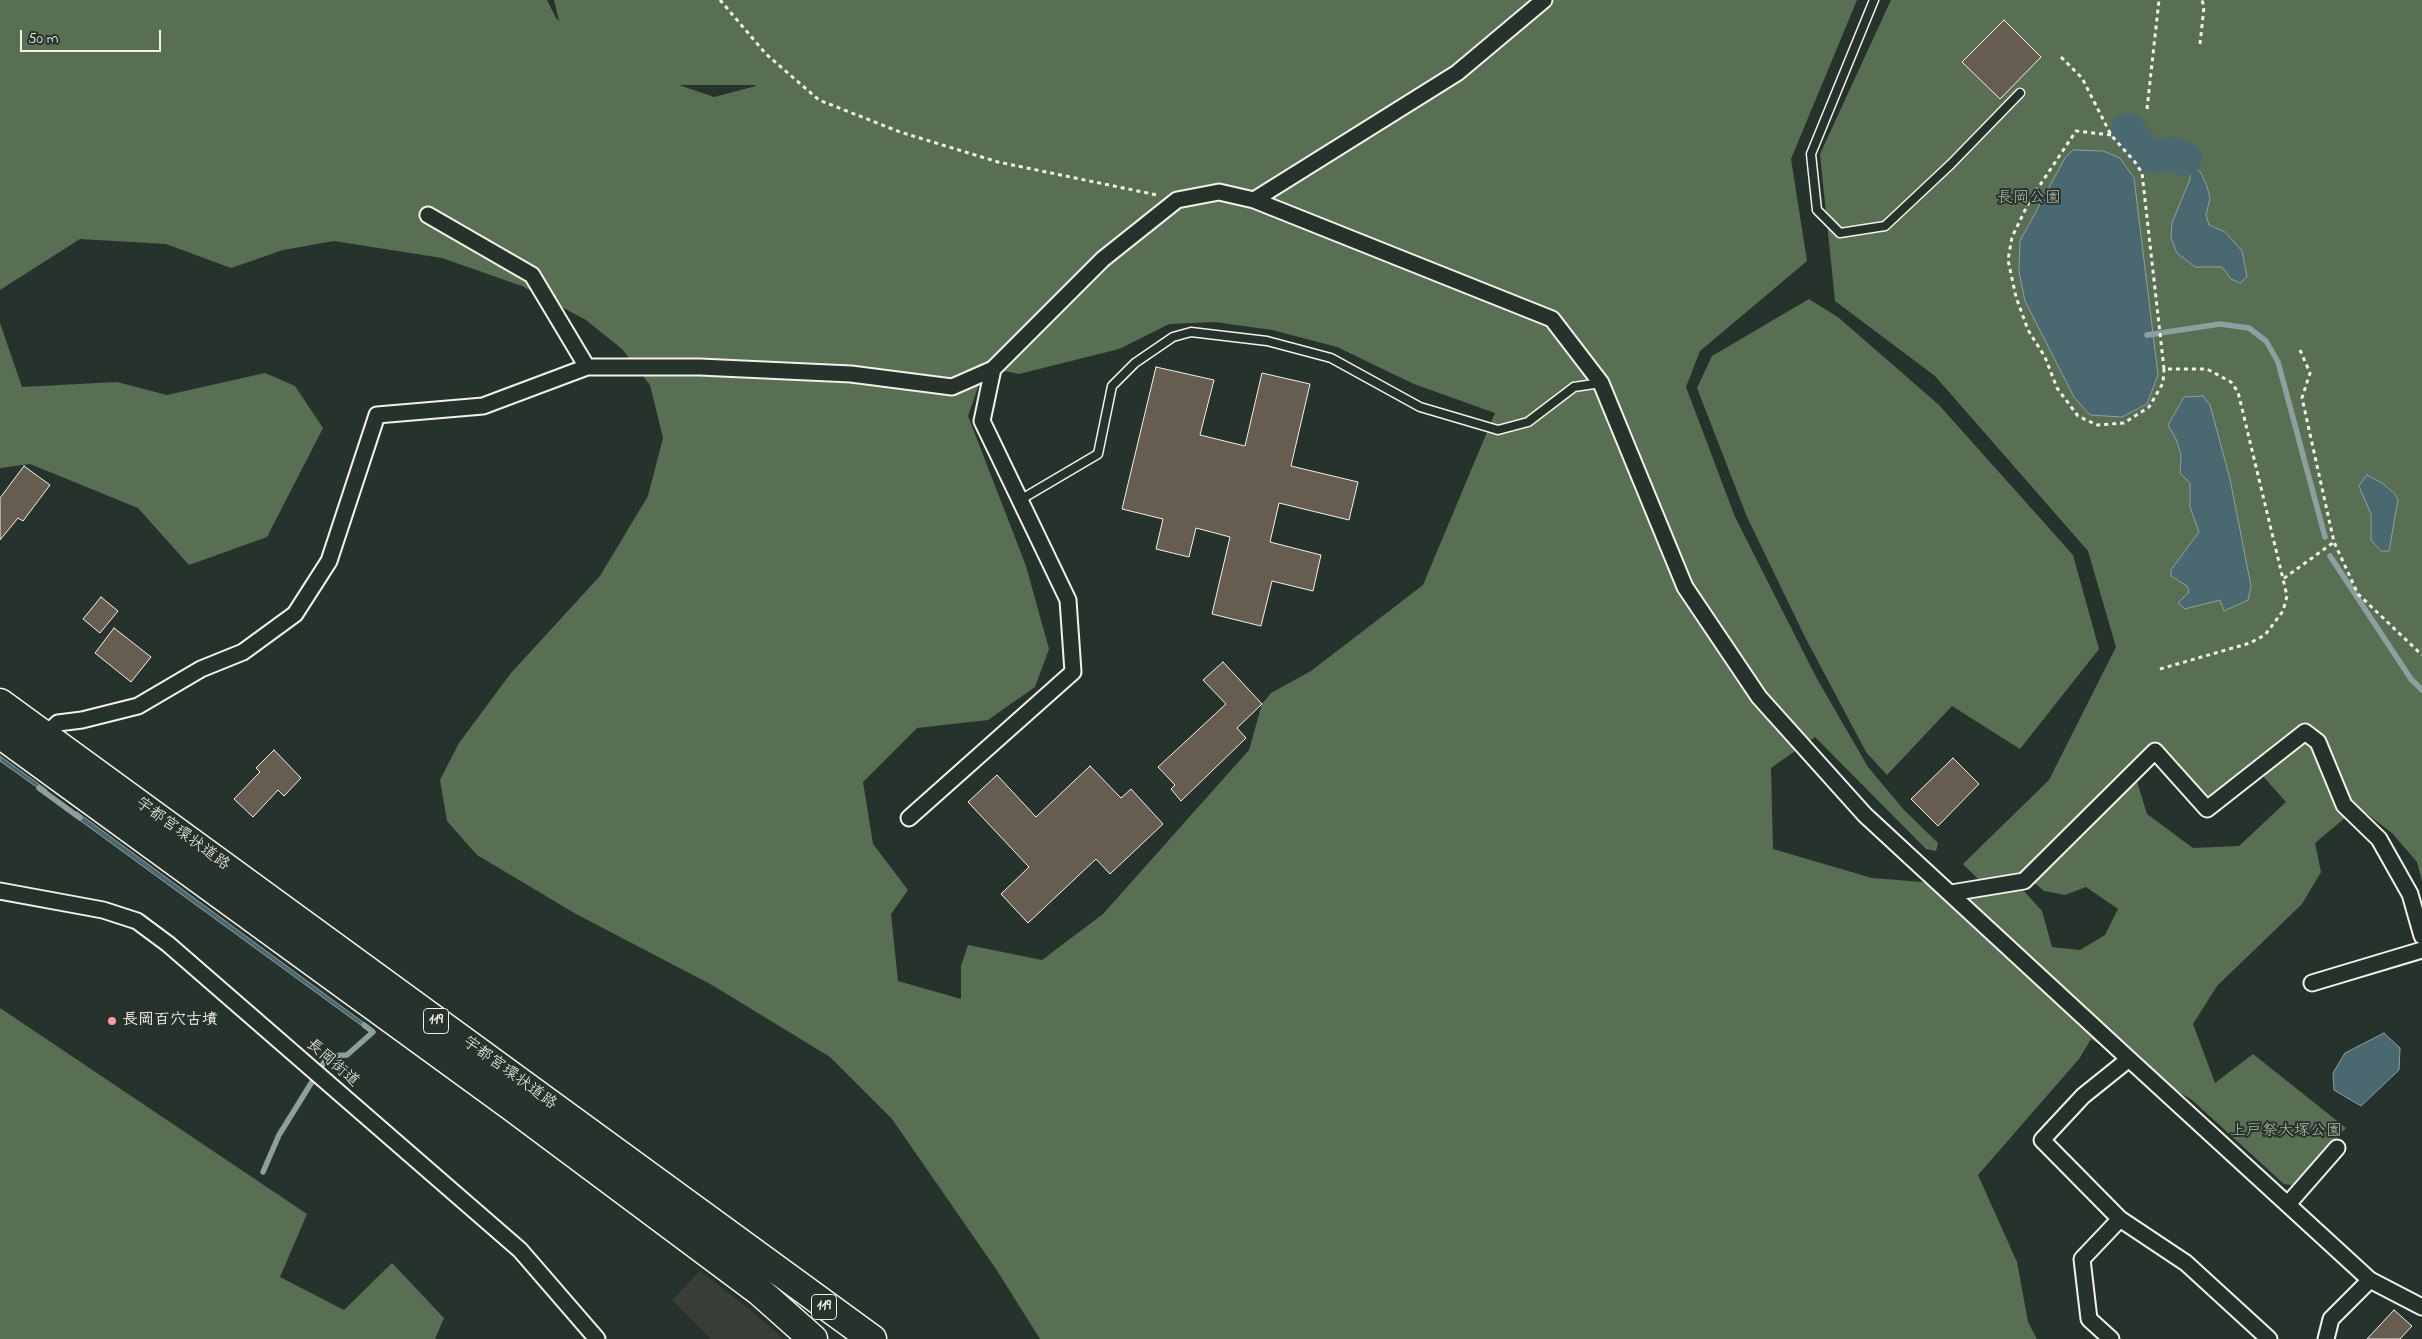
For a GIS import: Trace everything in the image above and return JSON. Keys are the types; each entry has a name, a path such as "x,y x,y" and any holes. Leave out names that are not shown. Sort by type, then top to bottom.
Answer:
{"highway":[{"name":"宇都宮環状道路","path":"0,703 36,744 518,1112 759,1291 813,1339"},
{"name":"宇都宮環状道路","path":"0,734 36,744 872,1339"},
{"name":"119","path":"785,1276 863,1339"},
{"name":"119","path":"759,1291 821,1339"}],"street":[{"path":"1254,200 1457,73 1544,0"},
{"path":"36,744 58,723 82,720 138,706 201,669 243,652 295,614 329,561 377,416 483,406 587,367 700,367 851,374 952,387 993,369 1103,259 1177,200 1219,192 1254,200 1552,319 1601,382 1685,587 1759,697 1865,815 2129,1059 2370,1280 2422,1307"},
{"path":"428,215 532,275 587,367"},
{"path":"909,818 1073,672 1068,600 982,420 993,369"},
{"path":"1950,893 2024,881 2155,751 2207,809 2305,732 2318,742 2344,805 2380,839 2410,894 2422,936"},
{"name":"長岡街道","path":"0,891 103,910 137,921 168,944 520,1250 597,1339"},
{"path":"2312,983 2422,950"},
{"path":"2129,1059 2083,1096 2042,1140 2120,1219 2186,1263 2269,1339"},
{"path":"2288,1204 2337,1148"},
{"path":"2111,1339 2089,1319 2082,1259 2120,1219"},
{"path":"2326,1339 2331,1319 2370,1280"}],"lane":[{"path":"1874,0 1811,154 1817,210 1840,233 1885,226 1952,164 2020,93"},
{"path":"1020,500 1098,454 1112,386 1135,363 1172,337 1191,332 1267,341 1331,358 1420,407 1498,430 1528,422 1574,387 1601,382"}],"path":[{"path":"720,0 766,54 819,100 900,132 998,162 1177,200"},
{"path":"2147,109 2159,0"},
{"path":"2200,44 2204,7 2202,0"},
{"path":"2060,57 2082,78 2111,135 2142,173 2164,369 2163,383 2149,407 2124,423 2097,425 2078,416 2057,388 2045,357 2028,330 2016,297 2008,260 2012,237 2030,200 2076,131 2111,135"},
{"path":"2300,350 2310,373 2302,398 2334,542 2358,594 2422,655"},
{"path":"2160,669 2250,643 2265,635 2283,612 2287,596 2238,392 2231,382 2207,369 2164,369"},
{"path":"2283,580 2334,542"}],"shaded area":[{"path":"700,1271 784,1339 711,1339 672,1300"}],"green space":[{"path":"0,0 547,0 559,21 554,0 1857,0 1791,159 1807,261 1700,351 1686,387 1735,517 1816,677 1868,767 1904,810 1938,843 1936,851 1926,849 1815,737 1771,768 1773,849 1872,878 2023,890 2042,911 2052,947 2080,950 2105,935 2118,909 2086,887 2065,895 2044,891 2028,877 2134,772 2147,814 2193,848 2239,846 2286,802 2253,765 2207,797 2152,742 2029,874 1981,882 1963,864 2049,780 2116,647 2088,551 1935,376 1835,301 1820,154 1891,0 2422,0 2422,881 2417,862 2392,833 2358,807 2315,843 2321,872 2302,904 2217,986 2193,1024 2215,1083 2253,1054 2346,1128 2292,1185 2284,1184 2192,1100 2091,1039 2079,1059 1978,1175 2017,1262 2028,1322 2037,1339 1040,1339 996,1269 892,1119 830,1057 712,985 576,914 477,855 447,821 440,780 459,743 511,673 600,576 648,496 663,438 650,385 622,349 586,320 522,286 442,258 334,241 283,250 231,268 166,244 80,239 0,290","holes":["679,85 755,85 756,86 714,97","1215,322 1272,330 1337,347 1414,384 1495,413 1423,585 1311,671 1271,693 1262,704 1249,750 1103,914 1042,960 968,945 961,966 961,999 898,981 891,914 908,890 873,844 863,782 917,728 988,720 1035,687 1049,649 1026,566 968,416 985,367 1019,374 1119,349 1169,324"]},
{"path":"1809,299 1839,318 1939,405 2073,555 2099,649 2020,749 1952,706 1887,775 1866,752 1805,637 1747,517 1697,388 1712,356"},
{"path":"0,323 22,387 117,382 167,395 265,373 295,386 323,428 267,537 189,565 138,508 30,464 0,468"},
{"path":"0,1008 307,1214 280,1277 344,1310 392,1263 444,1318 435,1339 0,1339"}],"water":[{"path":"2073,150 2103,151 2120,158 2134,178 2158,375 2147,404 2122,417 2090,415 2074,397 2025,301 2019,272 2020,241 2065,158"},
{"path":"2185,159 2201,173 2207,186 2210,198 2206,215 2209,225 2225,232 2242,251 2247,277 2240,283 2231,279 2222,267 2195,267 2177,253 2171,238 2172,223 2190,179 2190,169"},
{"path":"2203,396 2210,405 2230,479 2251,586 2248,600 2224,611 2220,600 2185,609 2178,603 2189,592 2187,586 2171,576 2171,570 2199,532 2190,507 2190,483 2180,473 2181,456 2177,441 2168,425 2184,397"},
{"path":"2367,475 2382,483 2395,494 2398,500 2389,551 2381,551 2371,540 2371,514 2359,486"},
{"path":"0,756 47,790 45,793 0,761"},
{"path":"77,812 371,1028 369,1031 74,816"},
{"path":"2384,1033 2400,1048 2399,1070 2361,1106 2334,1090 2333,1073 2345,1053"}],"building":[{"path":"2004,20 2041,57 2000,99 1962,62"},
{"path":"1156,367 1214,380 1200,435 1245,446 1262,373 1310,384 1291,466 1358,482 1349,520 1279,503 1270,542 1321,555 1313,591 1272,581 1261,626 1212,614 1230,537 1196,528 1189,557 1156,549 1163,519 1122,509"},
{"path":"24,466 50,485 23,521 18,518 0,540 0,498"},
{"path":"101,597 118,611 100,633 83,619"},
{"path":"114,628 151,657 131,682 95,653"},
{"path":"1223,662 1262,704 1237,728 1246,738 1181,801 1171,789 1175,785 1158,767 1226,704 1203,680"},
{"path":"274,750 301,778 284,796 278,790 253,817 234,799 260,772 256,768"},
{"path":"1953,758 1979,784 1938,826 1911,799"},
{"path":"1090,766 1121,798 1131,789 1163,824 1110,874 1096,859 1028,923 1001,894 1029,867 968,802 997,775 1036,817"},
{"path":"2394,1310 2412,1326 2400,1339 2367,1339"}],"waterway":[{"path":"2128,130 2147,154 2153,156 2173,154 2185,159"},
{"path":"2147,335 2220,324 2249,328 2266,341 2278,362 2325,537"},
{"path":"2330,556 2411,679 2422,690"},
{"path":"39,788 80,818"},
{"path":"263,1172 279,1135 328,1056 347,1055 373,1032 364,1025"}],"place":[{"name":"長岡百穴古墳","path":"112,1021"}],"park label":[{"name":"長岡公園","path":"2029,199"},
{"name":"上戸祭大塚公園","path":"2286,1132"}]}
